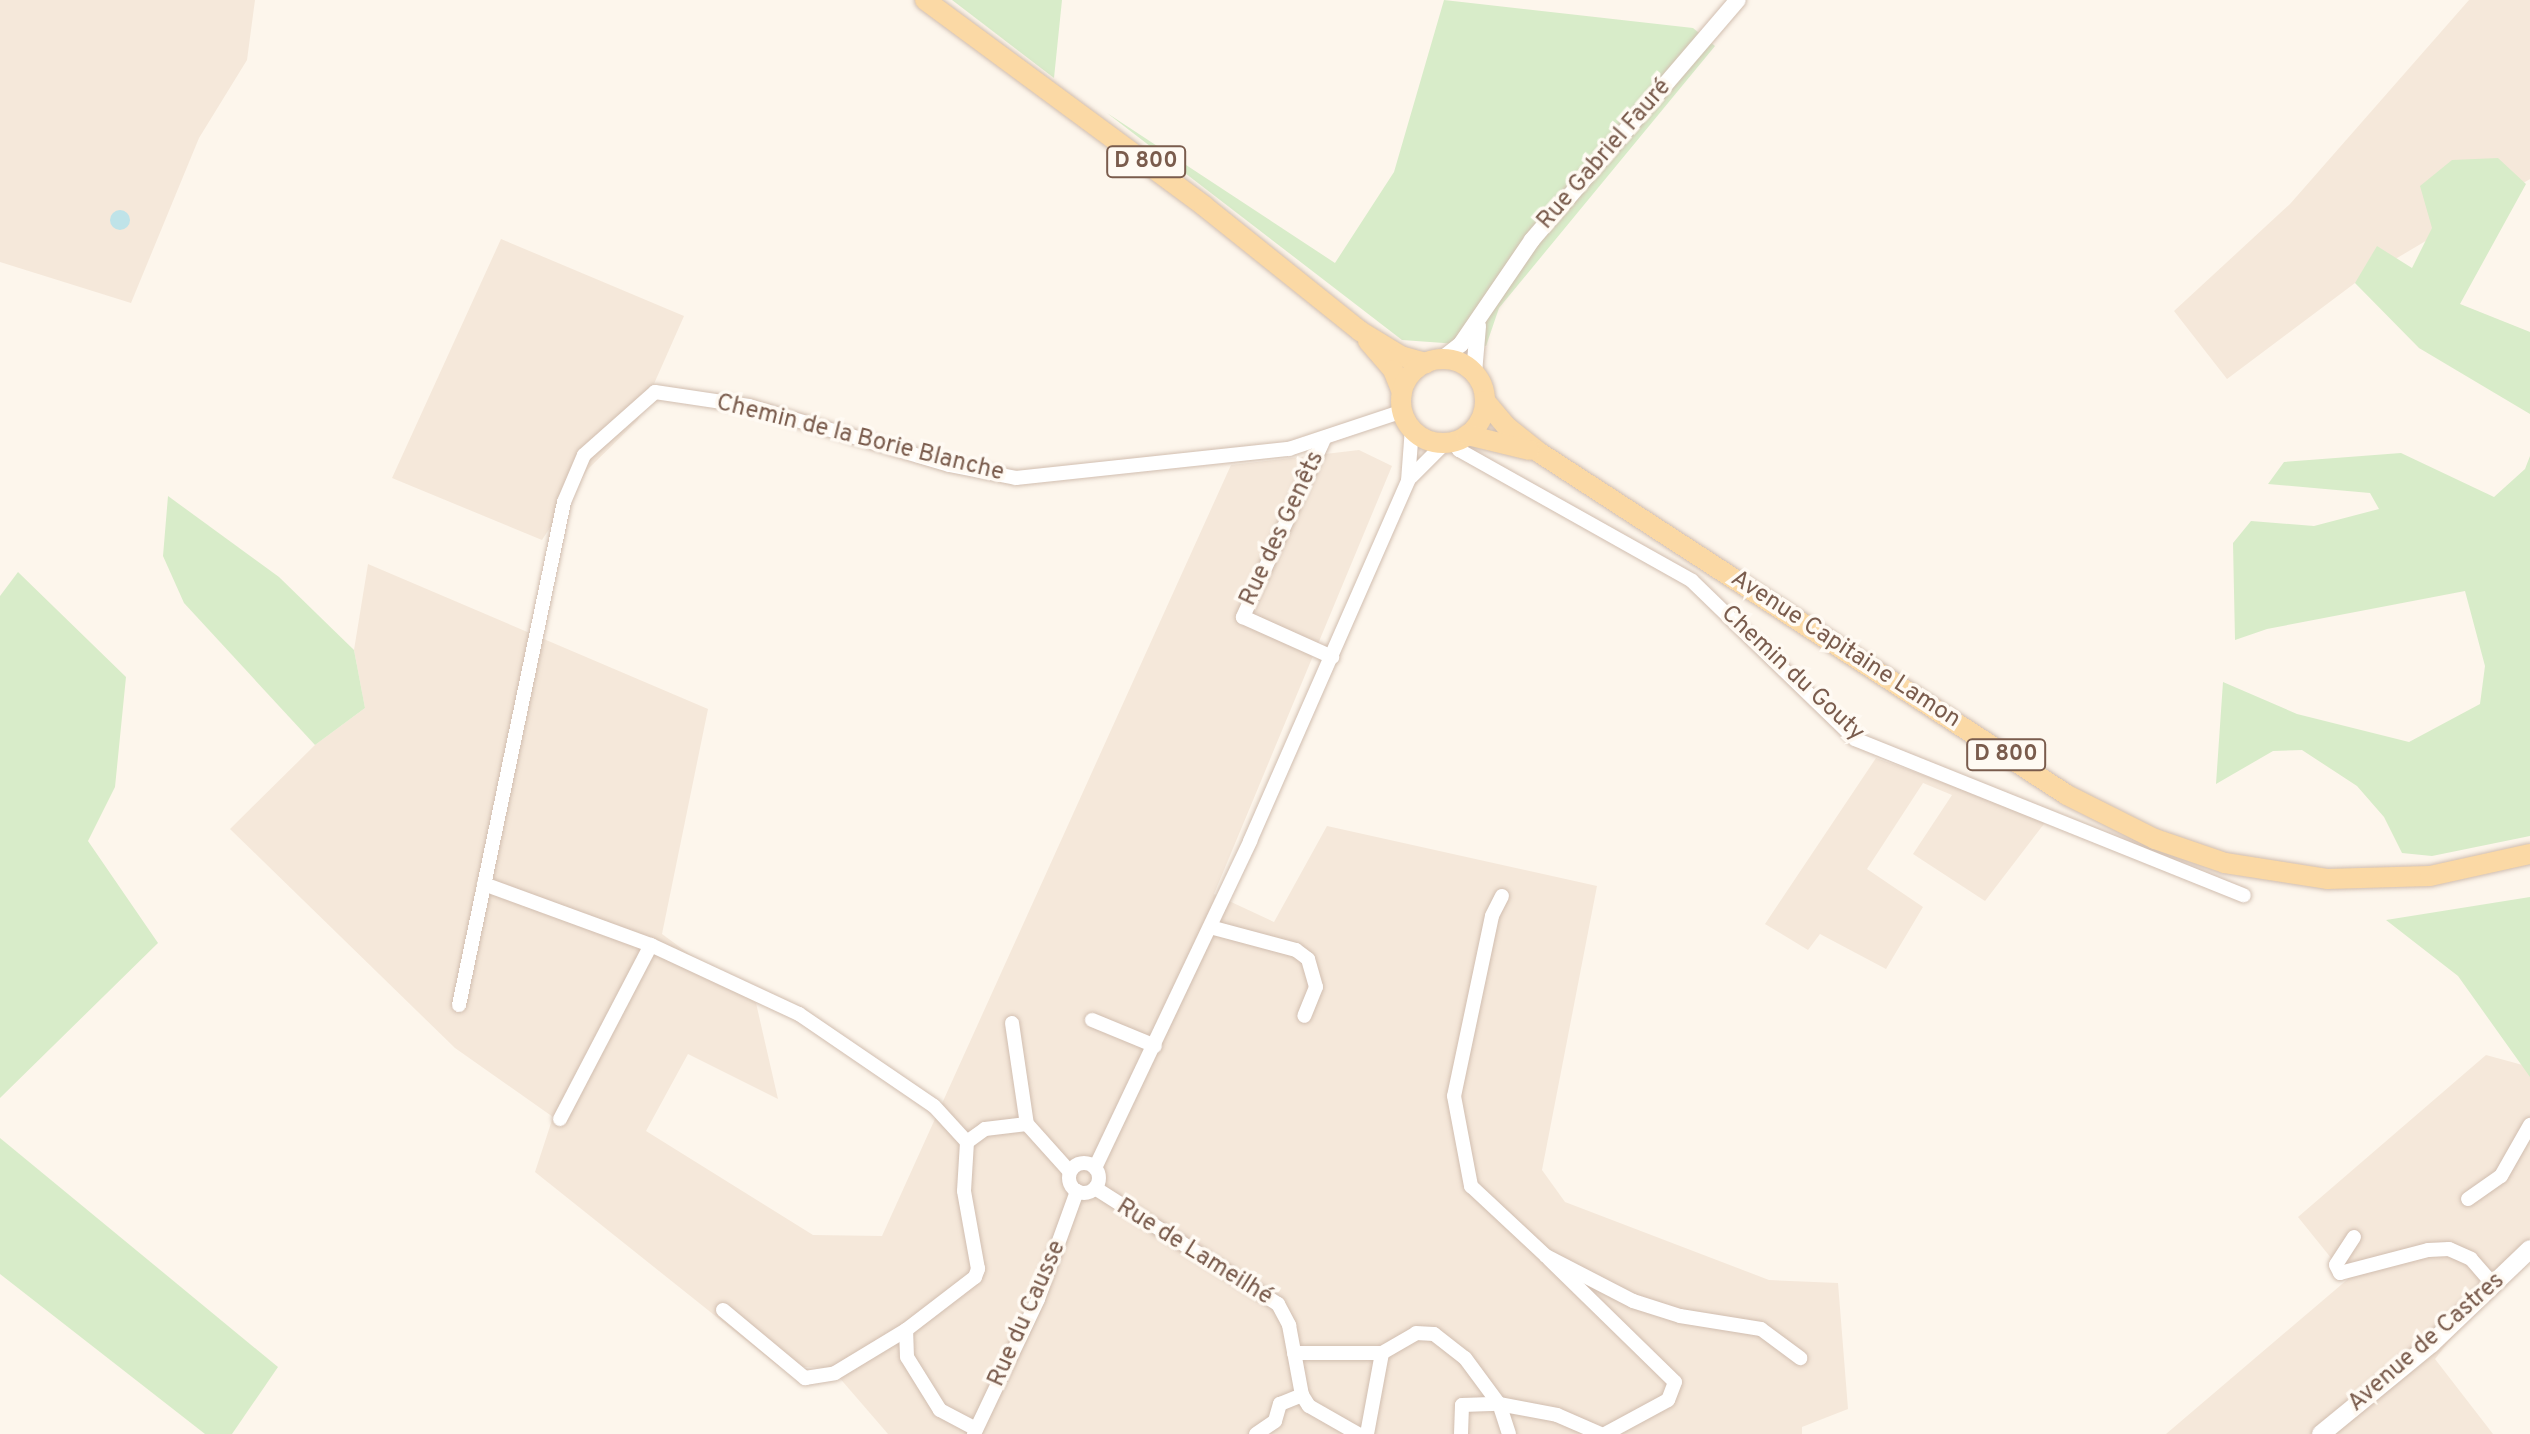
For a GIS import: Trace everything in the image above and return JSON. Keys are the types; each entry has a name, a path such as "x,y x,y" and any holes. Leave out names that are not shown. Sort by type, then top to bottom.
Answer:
{"main road":[{"name":"D 800","path":"925,0 1204,206 1360,331 1401,356 1434,361"},
{"name":"D 800","path":"1360,331 1393,370 1406,410"},
{"path":"1434,361 1474,373 1485,401 1477,426 1456,440 1406,410 1415,370 1434,361"},
{"name":"Avenue Capitaine Lamon","path":"1485,401 1506,426 1540,453 2067,795 2155,839 2225,863 2327,879 2430,876 2530,854"},
{"name":"Avenue Capitaine Lamon","path":"1456,440 1540,453"},
{"name":"Avenue de Castres","path":"2321,1434 2494,1285 2530,1249"}],"street":[{"name":"Rue Gabriel Fauré","path":"1434,361 1457,349 1532,240 1738,0"},
{"name":"Rue Gabriel Fauré","path":"1474,373 1472,354 1480,317"},
{"name":"Chemin de la Borie Blanche","path":"459,1005 564,502 584,455 655,392 749,406 949,465 1016,478 1289,449 1406,410"},
{"path":"1095,1168 1210,927 1408,481 1406,410"},
{"name":"Rue des Genêts","path":"1324,439 1243,617 1332,657"},
{"path":"1408,481 1456,440"},
{"name":"Chemin du Gouty","path":"1456,440 1459,450 1692,581 1855,739 2244,895"},
{"path":"484,884 651,945 799,1014 934,1106 967,1142 964,1191 978,1269 975,1277 906,1330 835,1373 805,1378 723,1310"},
{"path":"1461,1434 1462,1405 1499,1404 1545,1411 1603,1434 1668,1400 1675,1382 1471,1186 1454,1096 1492,916 1502,896"},
{"path":"1210,927 1296,950 1308,959 1316,987 1304,1016"},
{"path":"560,1119 651,945"},
{"path":"1092,1020 1155,1046"},
{"path":"1012,1023 1027,1124 1070,1172 1077,1191 1095,1188 1099,1176 1095,1168 1081,1163 1070,1172"},
{"path":"967,1142 985,1129 1027,1124"},
{"path":"2468,1199 2501,1176 2530,1125"},
{"name":"Rue de Lameilhé","path":"1095,1188 1278,1304 1294,1353 1302,1395"},
{"name":"Rue du Causse","path":"975,1431 1038,1299 1077,1191"},
{"path":"2354,1237 2336,1265 2340,1273 2414,1253 2449,1249 2471,1259 2494,1285"},
{"path":"1546,1256 1633,1301 1680,1316 1761,1329 1800,1358"},
{"path":"906,1330 907,1357 940,1410 975,1431"},
{"path":"1294,1353 1382,1353 1416,1333 1434,1334 1465,1358 1499,1404 1509,1434"},
{"path":"1367,1434 1382,1353"},
{"path":"1256,1434 1275,1421 1280,1404 1302,1395 1309,1406 1351,1432"}],"shaded area":[{"path":"0,0 255,0 247,60 199,138 131,303 0,262"},
{"path":"2469,0 2530,0 2530,179 2355,283 2227,379 2174,311 2290,204"},
{"path":"501,239 684,316 638,420 588,469 542,540 392,478"},
{"path":"1359,450 1392,466 1214,894 1274,922 1327,826 1597,886 1542,1170 1565,1202 1769,1280 1838,1283 1848,1409 1802,1427 1802,1434 888,1434 831,1368 778,1366 535,1172 553,1117 455,1048 230,829 315,745 365,708 354,650 368,564 708,709 662,934 756,1003 778,1099 688,1054 646,1131 813,1235 882,1236 1231,465"},
{"path":"1876,758 2047,820 1985,901 1913,854 1952,795 1923,783 1867,869 1923,907 1886,969 1820,934 1808,950 1765,924"},
{"path":"2486,1055 2530,1067 2530,1238 2435,1359 2493,1434 2166,1434 2348,1279 2298,1217"}],"green space":[{"path":"952,0 1062,0 1054,78"},
{"path":"1444,0 1693,28 1715,46 1499,308 1486,346 1402,340 1107,113 1335,263 1394,172"},
{"path":"2498,158 2526,184 2460,304 2530,332 2530,414 2419,348 2355,283 2377,246 2412,268 2432,228 2420,186 2452,160"},
{"path":"2401,453 2494,497 2525,469 2530,456 2530,836 2432,856 2402,853 2384,817 2357,786 2302,750 2273,751 2216,784 2223,682 2297,714 2409,742 2480,704 2485,666 2465,591 2267,629 2235,640 2233,543 2251,521 2314,526 2379,509 2370,493 2268,484 2284,462"},
{"path":"168,496 279,577 354,650 365,708 315,745 184,603 163,556"},
{"path":"18,572 126,677 115,787 88,841 158,943 0,1098 0,596"},
{"path":"2530,897 2530,1077 2458,976 2386,920"},
{"path":"0,1138 278,1367 232,1434 205,1434 0,1274"}],"water":[{"path":"120,210 127,213 130,220 127,227 120,230 113,227 110,220 113,213"}]}
